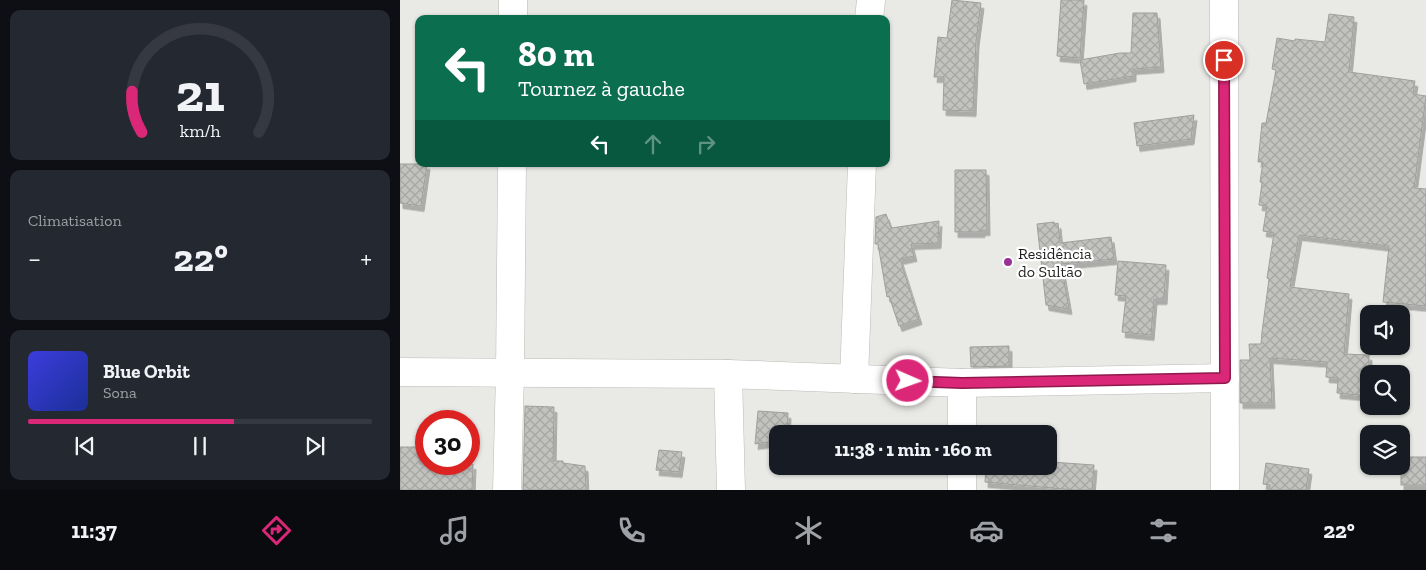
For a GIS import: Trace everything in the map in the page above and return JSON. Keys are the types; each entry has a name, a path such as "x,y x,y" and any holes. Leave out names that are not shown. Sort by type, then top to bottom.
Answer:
{"street":[{"path":"513,0 513,15"},
{"path":"869,15 871,0"},
{"path":"1224,0 1225,490"},
{"path":"507,490 512,167"},
{"path":"854,379 862,167"},
{"path":"400,372 728,374 962,383 1225,378"},
{"path":"728,374 731,490"},
{"path":"962,383 962,425"},
{"path":"962,475 962,490"}],"building":[{"path":"952,0 981,3 976,41 973,111 943,110 944,77 934,77 938,37 947,38"},
{"path":"1061,0 1084,0 1080,58 1057,56"},
{"path":"1133,13 1157,13 1161,67 1133,69 1133,76 1084,84 1080,60 1131,53"},
{"path":"1329,14 1354,17 1349,72 1415,81 1413,94 1426,96 1414,188 1426,189 1426,306 1383,302 1389,246 1299,235 1290,287 1349,294 1344,354 1369,355 1369,365 1360,365 1360,395 1337,393 1338,378 1326,377 1327,362 1270,358 1272,403 1240,403 1240,360 1250,360 1249,344 1261,344 1269,279 1267,278 1274,233 1263,231 1267,206 1259,205 1263,162 1258,162 1262,123 1266,123 1276,70 1272,69 1277,38 1325,42"},
{"path":"1194,115 1191,139 1137,146 1134,123"},
{"path":"400,164 415,164 415,167 427,167 421,206 400,203"},
{"path":"955,170 986,170 987,230 982,230 982,232 955,232"},
{"path":"886,214 891,228 939,221 938,243 911,244 914,256 900,259 919,319 899,326 889,296 887,297 878,244 875,244 876,217"},
{"path":"1054,222 1055,224 1058,223 1060,243 1111,237 1114,259 1061,264 1069,309 1046,305 1037,224"},
{"path":"1118,261 1166,265 1164,299 1154,299 1151,335 1122,332 1126,296 1115,295"},
{"path":"1009,346 1009,366 971,367 970,347"},
{"path":"525,406 554,407 553,461 563,461 563,463 585,466 586,490 523,490"},
{"path":"758,411 788,413 787,425 769,425 769,442 755,444"},
{"path":"400,447 415,447 415,475 473,475 472,490 400,490"},
{"path":"659,450 682,452 679,472 656,470"},
{"path":"1410,457 1426,457 1426,485 1401,485 1401,475 1410,475"},
{"path":"1057,462 1094,465 1092,490 985,482 985,475 1057,475"},
{"path":"1266,463 1309,469 1306,490 1270,490 1270,485 1263,484"}],"place":[{"name":"Residência do Sultão","path":"1008,262"}],"route":[{"path":"908,381 962,383 1225,378 1224,60"}]}
